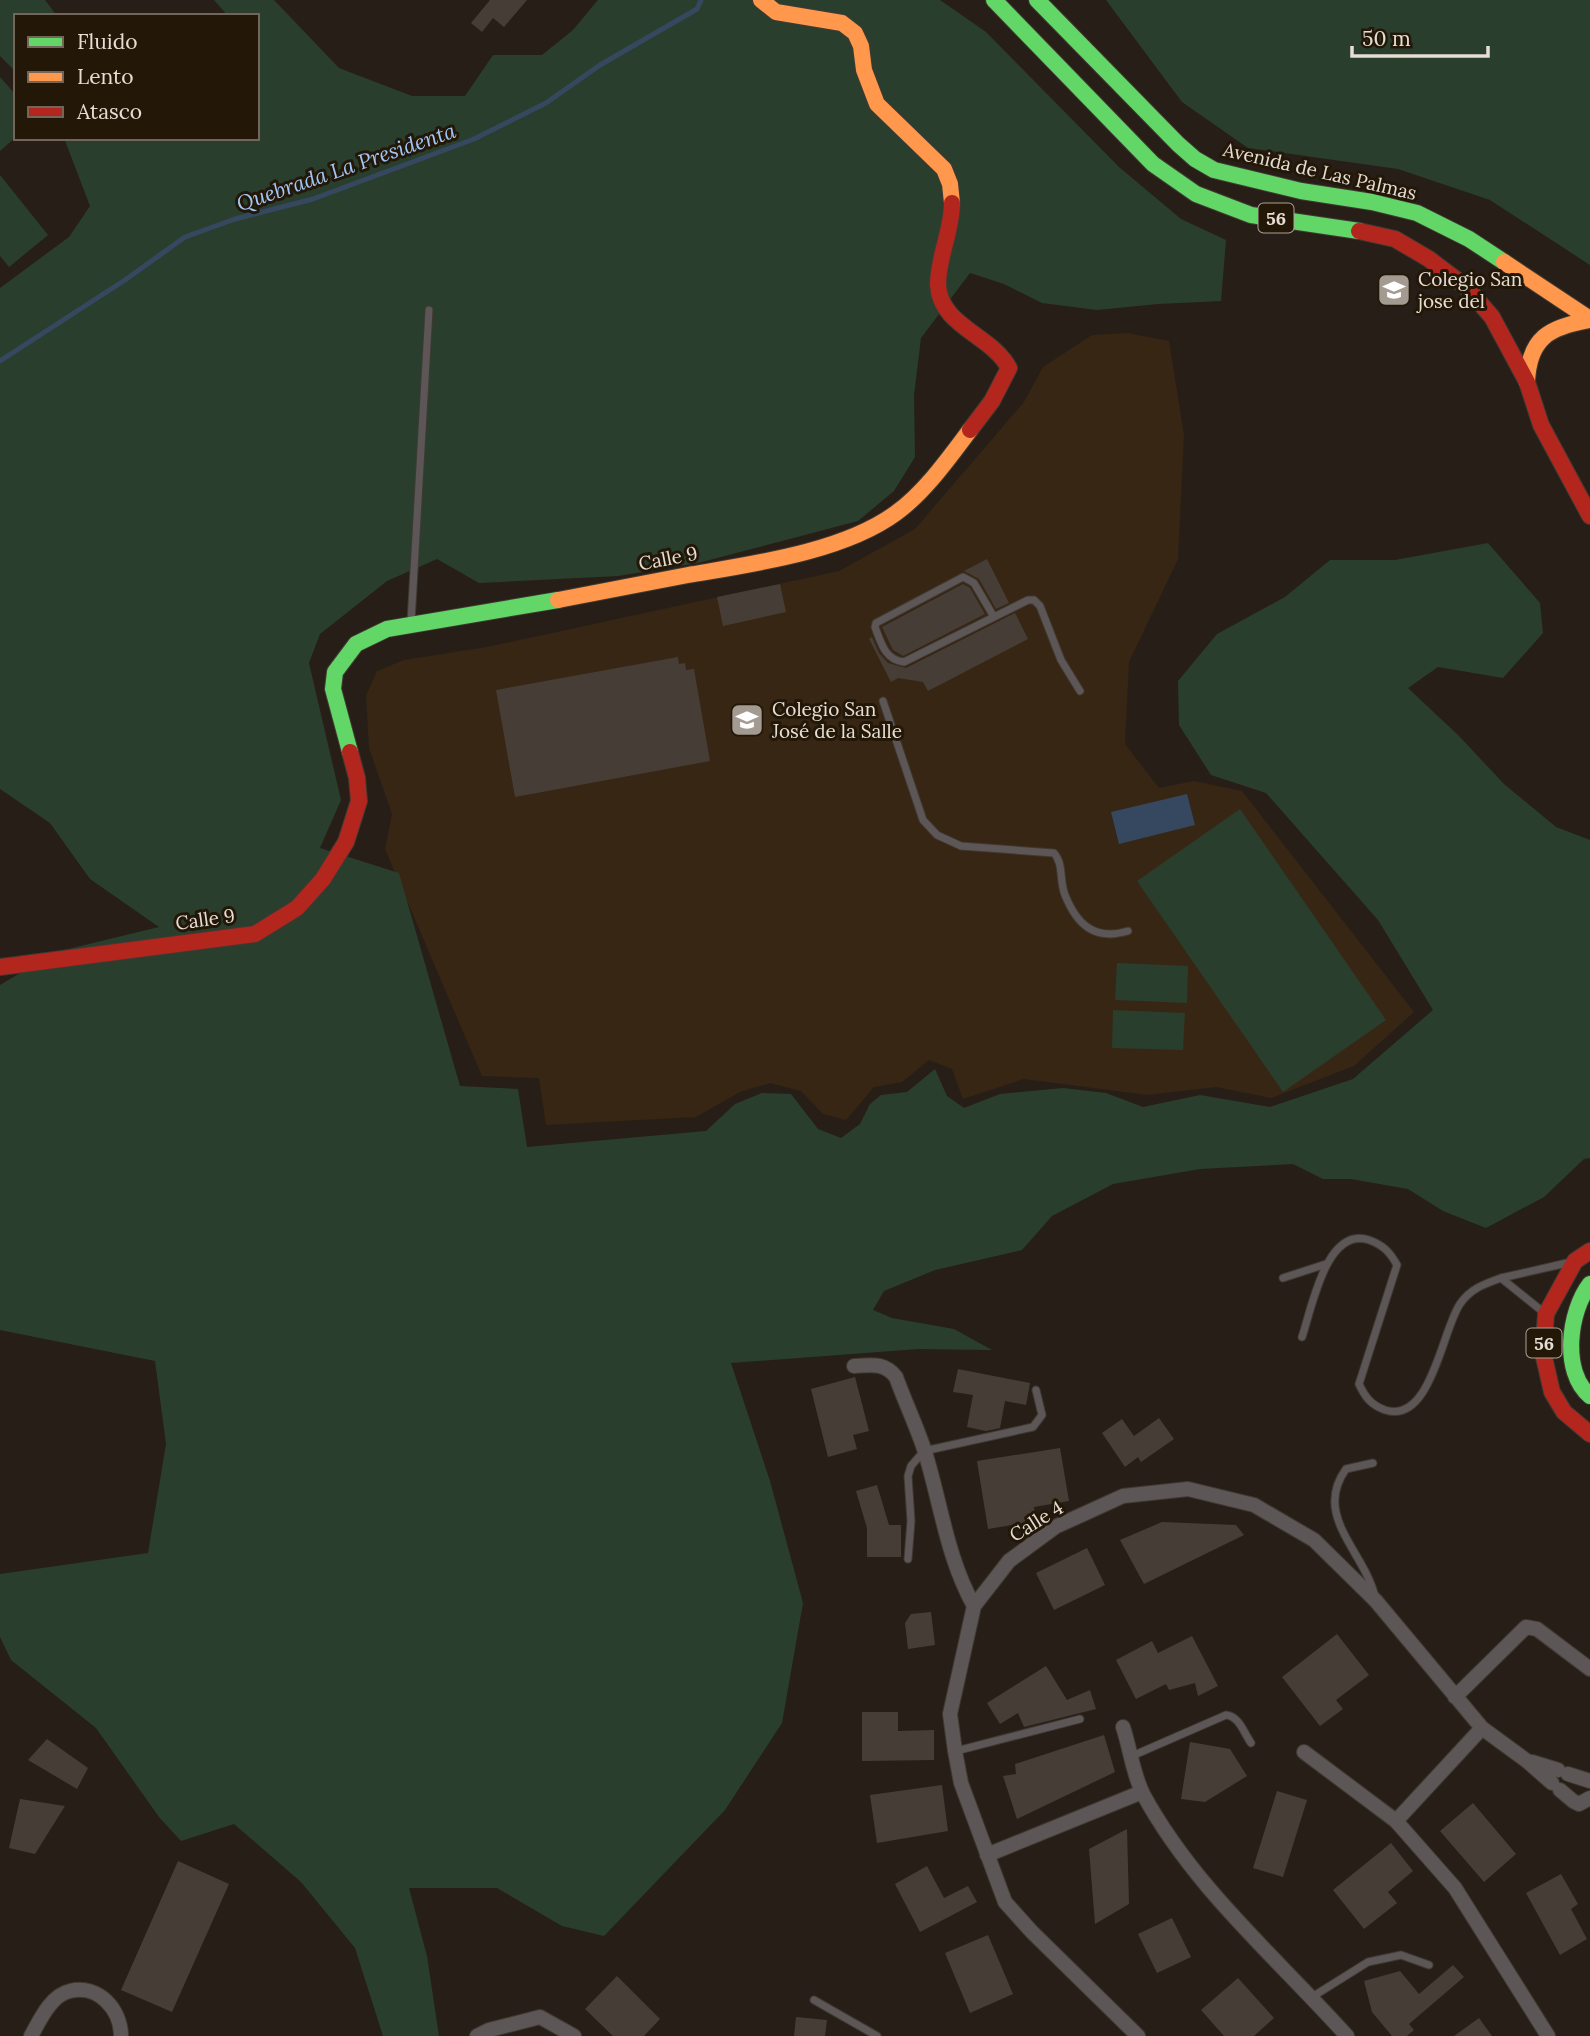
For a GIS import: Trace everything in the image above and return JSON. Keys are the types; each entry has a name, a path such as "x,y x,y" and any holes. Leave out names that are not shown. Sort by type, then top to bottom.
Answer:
{"main road":[{"name":"Calle 9","path":"0,967 255,933 297,908 323,879 346,842 359,801 357,778 332,689 335,672 344,657 356,645 387,629 756,562 813,548 872,527 898,512 932,476 1000,389 1009,368 1006,360 990,344 963,327 941,301 939,265 950,231 953,192 944,169 877,104 864,70 861,46 855,33 842,23 776,12 761,0"},
{"name":"56","path":"994,0 1153,164 1196,194 1251,215 1339,227 1395,239 1429,259 1466,287 1492,317 1527,382 1541,425 1590,516"},
{"name":"Avenida de Las Palmas","path":"1037,0 1178,144 1205,165 1214,170 1301,191 1372,202 1417,213 1469,239 1590,319"},
{"path":"1527,382 1526,366 1532,348 1544,335 1572,323 1590,319"},
{"name":"56","path":"1590,1251 1575,1261 1546,1314 1544,1353 1552,1392 1564,1412 1590,1434"},
{"name":"56","path":"1590,1284 1584,1289 1576,1311 1572,1332 1572,1362 1590,1396"}],"street":[{"path":"854,1366 883,1365 896,1377 924,1451 953,1558 974,1606"},
{"name":"Calle 4","path":"1138,2036 1032,1933 1005,1902 961,1783 955,1751 950,1714 974,1606 1009,1561 1055,1527 1123,1496 1188,1489 1254,1505 1314,1540 1376,1601 1482,1728 1527,1761 1560,1779 1590,1781"},
{"path":"1455,1697 1526,1627 1537,1629 1590,1668"},
{"path":"1123,1727 1142,1792 1218,1902 1347,2036"},
{"path":"1396,1821 1482,1728"},
{"path":"1304,1752 1396,1821 1455,1888 1548,2036"},
{"name":"Calle 4","path":"1560,1779 1573,1801 1579,1804 1590,1798"},
{"path":"987,1855 1142,1792"},
{"path":"31,2036 48,2007 69,1991 92,1991 111,2005 121,2025 121,2036"},
{"path":"477,2036 540,2017 574,2036"}],"lane":[{"path":"411,626 429,310"},
{"path":"994,617 974,583 963,577 876,623 875,627 888,656 895,661 904,662 994,617 1028,600 1034,600 1040,606 1061,660 1080,691"},
{"path":"883,701 923,820 937,835 961,846 1054,853 1059,860 1064,894 1082,923 1098,934 1112,936 1128,931"},
{"path":"1302,1337 1326,1264 1338,1247 1358,1237 1383,1246 1392,1254 1397,1265 1359,1384 1373,1405 1389,1411 1404,1409 1423,1396 1458,1307 1474,1290 1501,1278 1575,1261"},
{"path":"1283,1278 1326,1264"},
{"path":"1501,1278 1546,1314"},
{"path":"908,1559 911,1521 908,1476 911,1466 924,1451 1033,1427 1042,1415 1036,1390"},
{"path":"1373,1464 1346,1469 1337,1482 1334,1500 1338,1526 1371,1579 1376,1601"},
{"path":"1132,1756 1226,1715 1232,1715 1237,1720 1251,1743"},
{"path":"955,1751 1080,1718"},
{"path":"1312,1997 1368,1962 1401,1955 1429,1965"},
{"path":"814,2000 877,2036"}],"shaded area":[{"name":"Colegio San José de la Salle","path":"1127,333 1169,341 1184,435 1178,559 1129,662 1125,744 1159,788 1194,781 1242,791 1414,1012 1354,1066 1271,1098 1216,1087 1148,1095 1024,1079 963,1099 952,1069 929,1060 902,1082 874,1087 846,1120 823,1114 801,1091 770,1083 740,1092 696,1117 546,1125 539,1078 482,1076 385,849 392,814 369,748 366,696 377,671 404,660 487,647 839,571 915,529 1024,402 1043,367 1092,335"}],"green space":[{"path":"0,0 45,0 56,14 14,14 14,70 0,56"},
{"path":"214,0 274,0 339,68 412,96 465,96 493,55 542,55 573,30 598,0 940,0 986,32 1119,167 1181,219 1226,240 1221,301 1097,310 1042,303 1004,284 970,273 921,338 914,395 915,457 894,491 858,521 698,563 618,576 479,583 437,559 387,581 320,634 309,663 341,800 320,848 399,873 460,1086 518,1089 527,1147 706,1131 735,1104 762,1093 791,1094 818,1129 841,1138 860,1124 870,1104 881,1095 907,1092 935,1069 947,1096 964,1108 1000,1094 1063,1088 1106,1093 1143,1107 1200,1095 1270,1107 1353,1079 1433,1010 1378,920 1266,793 1211,775 1179,725 1178,681 1217,634 1285,597 1330,560 1395,560 1488,543 1540,603 1543,633 1503,678 1438,667 1408,688 1459,736 1504,784 1556,827 1590,840 1590,1158 1584,1159 1544,1197 1486,1228 1443,1211 1408,1189 1351,1179 1323,1179 1293,1164 1200,1169 1113,1184 1052,1216 1022,1250 935,1270 884,1291 873,1310 892,1318 954,1329 992,1350 918,1349 731,1363 770,1481 803,1603 782,1723 725,1810 604,1936 562,1926 497,1888 409,1888 427,1956 439,2036 383,2036 355,1948 301,1882 234,1824 181,1841 159,1817 96,1728 11,1660 0,1637 0,1574 148,1553 166,1444 155,1361 0,1330 0,985 56,952 159,927 90,879 50,823 0,789 0,288 69,237 90,206 65,140 259,140 259,14 226,14"},
{"path":"1106,0 1590,0 1590,265 1490,200 1398,169 1248,148 1182,102"},
{"path":"0,77 14,93 14,139 0,151"},
{"path":"0,175 48,235 9,267 0,256"},
{"path":"1240,809 1386,1020 1283,1092 1137,881"},
{"path":"1117,963 1188,966 1187,1003 1115,1000"},
{"path":"1113,1010 1185,1013 1183,1050 1112,1048"}],"water":[{"path":"1187,794 1195,825 1119,844 1111,812"}],"building":[{"path":"490,0 527,0 504,27 493,18 482,32 471,23"},
{"path":"987,559 1009,603 996,609 979,579 964,571"},
{"path":"780,584 786,612 723,626 717,597"},
{"path":"963,584 970,588 985,614 903,656 893,650 882,627"},
{"path":"1015,613 1028,639 928,691 923,682 898,678 891,682 869,639 872,637 879,653 888,663 906,668"},
{"path":"678,657 679,664 685,663 686,670 694,669 710,761 515,797 496,690"},
{"path":"958,1369 1030,1383 1026,1405 1005,1401 1000,1428 986,1431 967,1427 973,1395 953,1392"},
{"path":"855,1377 869,1431 853,1435 857,1449 828,1457 811,1389"},
{"path":"1159,1418 1174,1439 1141,1462 1138,1457 1125,1467 1102,1433 1122,1419 1134,1436"},
{"path":"1060,1448 1069,1501 1034,1507 1036,1521 988,1529 977,1461"},
{"path":"877,1485 889,1525 901,1525 901,1557 867,1557 867,1528 856,1491"},
{"path":"1162,1522 1236,1525 1244,1535 1144,1584 1120,1540"},
{"path":"1087,1548 1105,1585 1054,1610 1036,1573"},
{"path":"931,1612 935,1645 908,1649 905,1623 911,1614"},
{"path":"1337,1634 1369,1675 1336,1700 1343,1709 1320,1726 1282,1677"},
{"path":"1192,1636 1218,1686 1198,1696 1195,1683 1169,1690 1166,1684 1136,1699 1116,1660 1152,1641 1158,1653"},
{"path":"1046,1666 1067,1700 1090,1690 1096,1709 1024,1727 1018,1713 1000,1724 987,1703"},
{"path":"862,1712 898,1712 898,1731 934,1730 934,1760 862,1761"},
{"path":"1104,1735 1115,1772 1017,1819 1003,1776 1016,1774 1015,1764"},
{"path":"47,1739 88,1768 77,1789 28,1760"},
{"path":"1190,1742 1230,1749 1247,1776 1205,1802 1181,1799"},
{"path":"942,1785 948,1831 877,1843 870,1795"},
{"path":"1277,1791 1307,1800 1283,1877 1253,1868"},
{"path":"20,1799 65,1806 35,1854 9,1848"},
{"path":"1473,1803 1516,1854 1484,1882 1440,1831"},
{"path":"1127,1829 1129,1904 1095,1924 1089,1849"},
{"path":"1391,1843 1413,1871 1388,1892 1397,1903 1364,1929 1333,1890"},
{"path":"178,1861 229,1884 172,2012 121,1990"},
{"path":"927,1866 944,1898 968,1886 977,1902 920,1932 895,1884"},
{"path":"1561,1874 1578,1904 1571,1909 1587,1939 1560,1955 1526,1893"},
{"path":"1172,1918 1191,1957 1157,1973 1138,1934"},
{"path":"988,1935 1013,1994 970,2013 945,1953"},
{"path":"1453,1965 1464,1977 1409,2024 1414,2030 1407,2036 1392,2036 1372,2012 1364,1981 1400,1971 1419,1994"},
{"path":"617,1976 660,2019 644,2036 613,2036 585,2009"},
{"path":"1238,1978 1274,2018 1254,2036 1224,2036 1201,2010"},
{"path":"796,2017 827,2020 825,2036 794,2036"},
{"path":"1479,2018 1492,2036 1454,2036"}],"waterway":[{"name":"Quebrada La Presidenta","path":"0,361 125,280 185,237 235,219 313,199 474,139 546,103 600,65 697,9 701,0"}],"traffic: fast":[{"path":"994,0 1153,164 1196,194 1251,215 1359,231"},
{"path":"1037,0 1178,144 1195,159 1214,170 1301,191 1372,202 1417,213 1469,239 1504,262"},
{"path":"350,752 333,689 335,672 356,644 387,629 558,600"},
{"path":"1590,1284 1577,1310 1571,1341 1575,1372 1590,1396"}],"traffic: slow":[{"path":"761,0 776,12 842,23 855,33 861,46 864,70 877,104 944,169 950,184 952,203"},
{"path":"1504,262 1590,319"},
{"path":"1527,382 1532,355 1544,337 1563,326 1590,320"},
{"path":"558,600 768,561 850,538 907,505 936,474 970,430"}],"traffic: jam":[{"path":"952,203 940,264 938,284 941,298 956,320 991,347 1009,368 992,401 970,430"},
{"path":"1359,231 1395,239 1429,259 1466,287 1492,317 1527,382 1541,425 1590,516"},
{"path":"0,967 255,934 297,908 323,879 346,842 359,801 357,778 350,752"},
{"path":"1590,1251 1575,1261 1546,1314 1543,1353 1552,1392 1564,1412 1590,1434"}],"place":[{"name":"Colegio San jose del","path":"1394,290"},
{"name":"Colegio San José de la Salle","path":"747,720"}]}
